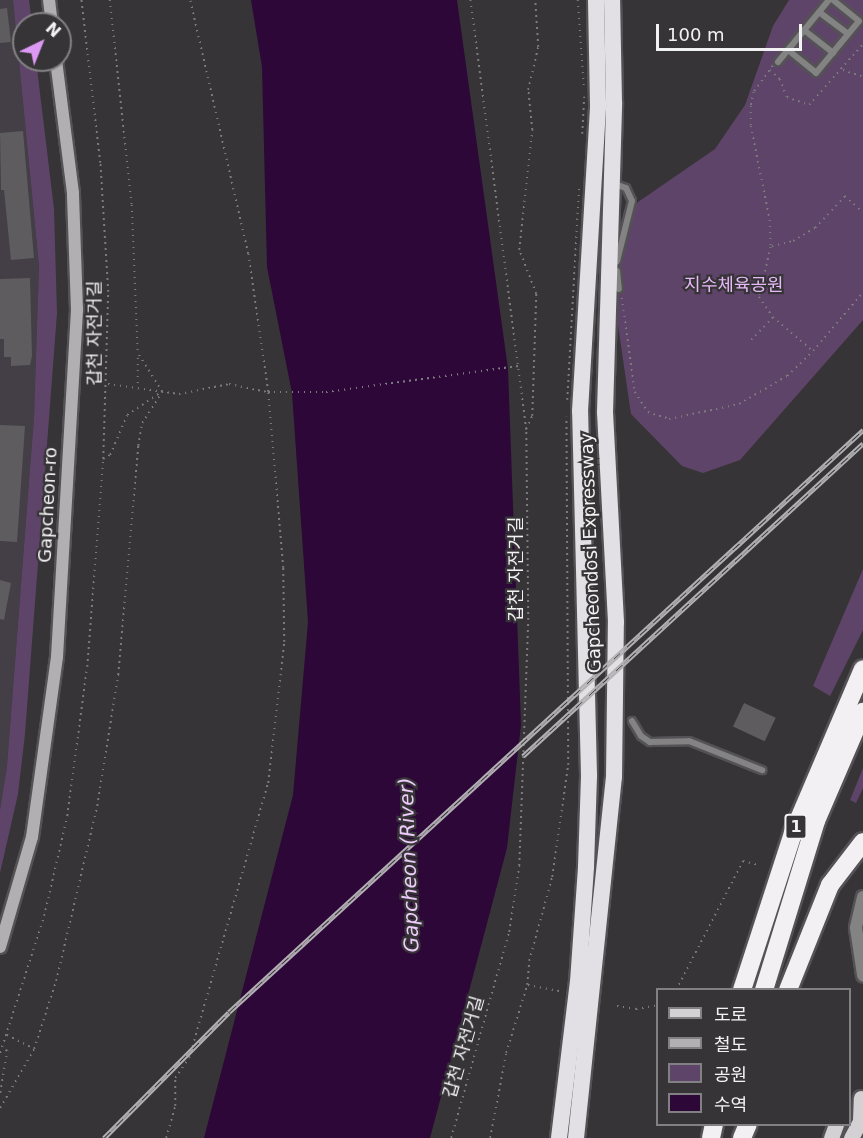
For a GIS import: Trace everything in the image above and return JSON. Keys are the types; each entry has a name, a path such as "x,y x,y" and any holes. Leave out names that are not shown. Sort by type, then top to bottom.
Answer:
{"highway":[{"name":"Gapcheondosi Expressway","path":"559,1138 578,982 586,867 589,774 580,411 598,104 596,0"},
{"name":"Gapcheondosi Expressway","path":"576,1138 614,777 616,622 605,411 611,182 612,0"},
{"name":"1","path":"743,988 794,833 863,669"},
{"name":"1","path":"765,988 812,833 863,712"},
{"path":"789,988 831,885 863,842"}],"main road":[{"name":"Gapcheon-ro","path":"0,947 32,837 58,646 77,310 73,193 58,72"},
{"path":"851,1138 860,1121 858,1100"}],"street":[{"path":"863,897 856,928 863,975"},
{"path":"856,928 863,917"}],"lane":[{"path":"778,62 819,12 831,0 859,21 816,73 788,50"},
{"path":"819,12 848,34"},
{"path":"804,30 833,53"},
{"path":"611,182 626,188 632,201 619,248 619,288"},
{"path":"632,721 641,736 650,742 689,741 762,770"}],"path":[{"name":"갑천 자전거길","path":"0,1053 44,916 67,816 87,667 103,459 107,384 105,225 81,0"},
{"path":"110,0 132,205 138,387"},
{"path":"166,1138 175,1106 175,1078 189,1058 260,817 275,746 285,606 268,392 248,254 190,0"},
{"path":"470,0 526,430"},
{"name":"갑천 자전거길","path":"451,1138 509,932 519,866 528,620 526,430 532,416 536,294 519,250 532,130 528,90 538,47 535,0"},
{"path":"578,0 584,95 582,140"},
{"path":"769,70 780,80 787,97 809,105 863,46"},
{"path":"778,62 769,70 754,92 751,126 768,199 771,247 759,297 773,317 813,351"},
{"path":"842,70 863,77"},
{"path":"566,405 580,175"},
{"path":"771,247 793,241 815,228 845,196 863,212"},
{"path":"619,288 625,307 635,392 656,417 691,417 739,404 787,375 813,351 863,292"},
{"path":"751,340 773,317"},
{"path":"138,354 162,392"},
{"path":"107,384 179,394 229,384 268,392 326,393 518,366"},
{"path":"103,459 110,455 127,415 162,392"},
{"path":"0,1108 34,1049 59,970 97,806 118,675 138,446 142,423 162,392"},
{"path":"490,1138 512,1025 527,985 529,961 552,877 568,765 566,414"},
{"path":"677,988 743,861 759,865"},
{"path":"527,985 559,991"},
{"path":"617,1006 636,1010 656,1005"},
{"path":"6,1035 34,1049"},
{"path":"0,1093 7,1051 1,1048"}],"shaded area":[{"path":"0,0 13,0 12,72 20,72 39,266 34,417 7,766 0,810"}],"green space":[{"path":"13,0 29,0 30,12 14,12"},
{"name":"지수체육공원","path":"789,0 863,0 863,320 740,460 703,473 682,466 631,414 614,298 615,237 638,202 715,149 745,105 773,26"},
{"path":"20,72 37,72 54,209 57,313 25,734 18,794 0,873 0,810 7,766 34,417 39,266"},
{"path":"863,569 863,630 830,696 813,686"},
{"path":"863,768 863,788 856,803 850,800"}],"water":[{"name":"Gapcheon (River)","path":"251,0 457,0 508,369 521,725 507,848 430,1138 204,1138 293,795 308,622 292,393 267,267 262,67"}],"building":[{"path":"7,8 11,42 0,43 0,9"},
{"path":"23,131 34,258 11,260 4,190 1,190 0,133"},
{"path":"30,278 32,356 30,365 11,366 11,357 4,357 4,339 0,339 0,279"},
{"path":"0,425 25,426 17,542 0,541"},
{"path":"0,580 11,583 4,620 0,619"},
{"path":"744,703 776,718 765,741 733,727"}],"railway":[{"path":"104,1138 229,1012 863,430"},
{"path":"523,756 863,443"}]}
